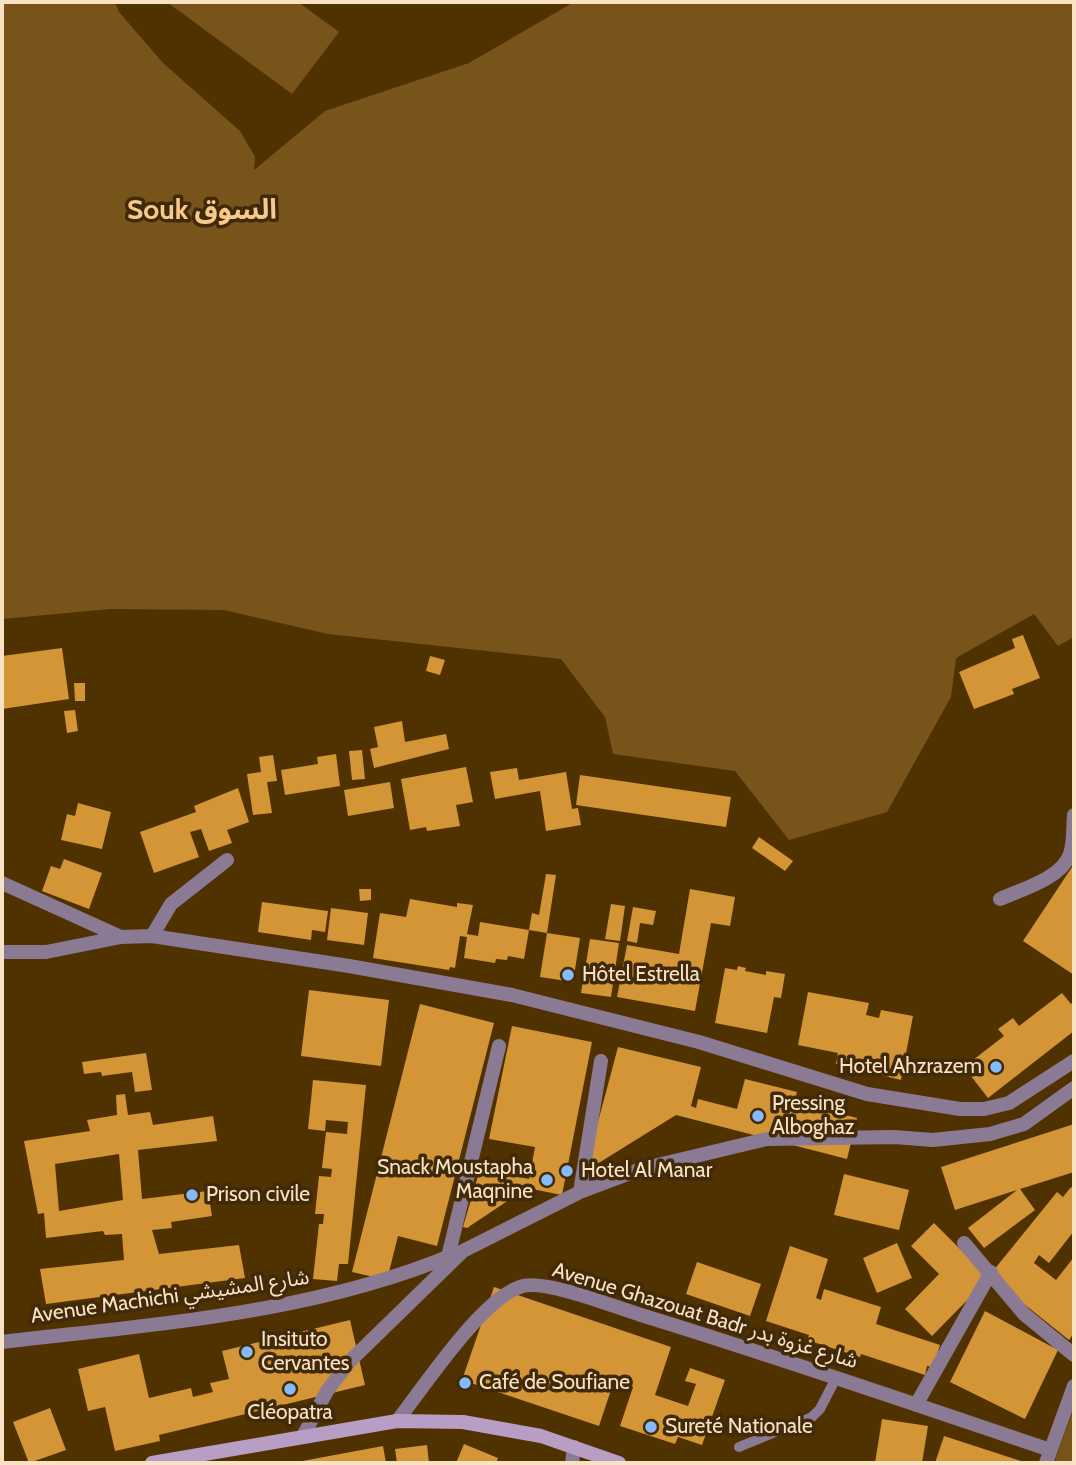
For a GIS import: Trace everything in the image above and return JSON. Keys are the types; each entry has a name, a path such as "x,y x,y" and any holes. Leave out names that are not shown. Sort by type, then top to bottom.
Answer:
{"street":[{"path":"1000,899 1049,877 1063,866 1070,856 1074,814"},
{"path":"152,936 171,904 227,860"},
{"path":"2,883 121,937"},
{"path":"2,952 46,952 121,937 152,936 349,965 512,995 699,1042 867,1094 960,1109 984,1109 1009,1103 1074,1061"},
{"path":"448,1257 499,1046"},
{"path":"580,1192 601,1061"},
{"path":"303,1436 327,1391 349,1362 463,1251 580,1192 641,1169 767,1139 894,1137 933,1140 990,1134 1024,1124 1074,1088"},
{"path":"964,1243 1024,1314 1074,1355"},
{"name":"Avenue Machichi شارع المشيشي","path":"2,1342 244,1312 342,1292 463,1251"},
{"path":"916,1405 991,1272"},
{"name":"Avenue Ghazouat Badr شارع غزوة بدر","path":"397,1421 480,1316 510,1291 531,1285 624,1310 836,1378 916,1405 1048,1457"},
{"path":"1048,1457 1074,1386"},
{"path":"152,1463 397,1421 464,1422 541,1436 619,1463"},
{"path":"572,1463 574,1447"}],"lane":[{"path":"739,1447 812,1417 820,1409 836,1378"}],"shaded area":[{"path":"2,2 115,2 119,12 163,63 240,131 255,157 254,170 325,111 469,63 574,2 1074,2 1074,637 1058,646 1034,614 956,658 951,697 887,812 789,840 735,771 613,754 605,717 561,659 328,634 224,610 110,609 2,619"},
{"path":"167,2 298,2 339,32 292,94"},
{"path":"1074,1408 1074,1463 1054,1463"}],"building":[{"path":"1023,635 1040,678 1012,689 1014,694 974,709 959,672 1015,648 1012,639"},
{"path":"62,648 69,699 2,709 2,656"},
{"path":"430,656 445,660 440,675 426,671"},
{"path":"74,683 85,683 85,701 75,701"},
{"path":"75,710 78,731 67,733 64,711"},
{"path":"402,721 405,742 446,734 449,749 374,768 370,749 378,747 374,727"},
{"path":"362,750 365,779 352,780 349,751"},
{"path":"336,754 340,786 285,795 281,770 318,764 317,757"},
{"path":"273,755 277,781 267,782 272,813 253,815 247,774 261,772 259,757"},
{"path":"466,767 473,802 456,805 460,826 427,831 426,827 410,830 401,779"},
{"path":"517,768 519,780 566,772 572,809 578,808 581,825 546,831 540,791 495,799 490,772"},
{"path":"580,775 731,797 726,827 576,805"},
{"path":"390,782 394,808 348,816 344,790"},
{"path":"238,788 249,822 227,830 232,843 209,851 201,829 190,832 199,857 154,873 140,832 196,812 194,806"},
{"path":"78,803 111,812 102,849 61,840 67,814 75,816"},
{"path":"759,837 793,861 785,871 752,848"},
{"path":"64,859 102,873 89,909 42,891 51,866 60,869"},
{"path":"1074,864 1074,975 1023,941"},
{"path":"546,874 556,875 547,933 529,930 532,913 539,915"},
{"path":"359,889 371,889 371,900 360,901"},
{"path":"690,889 735,897 730,926 711,923 695,1011 617,997 627,945 679,954"},
{"path":"410,899 457,907 457,903 473,905 467,934 478,936 480,922 529,930 524,959 508,956 507,960 496,959 495,963 464,958 467,937 460,936 455,968 450,967 449,970 373,958 380,913 406,917"},
{"path":"262,902 328,911 325,932 312,930 311,940 258,932"},
{"path":"611,904 625,906 620,941 605,939"},
{"path":"633,907 656,911 653,925 640,923 637,943 627,941"},
{"path":"331,908 368,913 364,945 327,940"},
{"path":"547,933 580,938 573,982 540,977"},
{"path":"590,939 619,943 611,997 581,993"},
{"path":"738,966 746,968 745,971 766,975 766,971 785,974 781,998 774,997 767,1033 715,1023 725,968 737,970"},
{"path":"309,990 389,1000 381,1066 301,1056"},
{"path":"808,992 869,1003 866,1015 879,1018 881,1010 913,1016 901,1080 836,1064 838,1053 798,1045"},
{"path":"1062,993 1071,1004 1074,1001 1074,1031 988,1098 964,1067 1004,1036 998,1029 1013,1018 1019,1026"},
{"path":"420,1004 494,1023 437,1246 398,1236 387,1280 352,1272"},
{"path":"512,1026 592,1042 562,1195 527,1188 467,1228 463,1227 480,1169 529,1179 535,1147 489,1139"},
{"path":"618,1047 701,1067 691,1106 696,1108 698,1099 737,1109 745,1079 797,1092 795,1099 802,1104 857,1118 847,1159 676,1115 589,1169 586,1167"},
{"path":"146,1053 152,1090 135,1092 132,1072 102,1076 101,1072 84,1074 82,1062"},
{"path":"313,1080 366,1085 348,1264 339,1264 337,1281 313,1279 319,1224 323,1224 324,1214 315,1214 319,1176 331,1177 332,1169 322,1168 326,1132 347,1134 348,1122 326,1120 325,1131 308,1129"},
{"name":"Prison civile","path":"125,1094 128,1115 150,1112 153,1125 213,1116 217,1141 138,1150 142,1199 208,1191 212,1216 171,1222 172,1228 152,1230 159,1254 239,1245 245,1278 46,1304 40,1269 124,1260 122,1234 105,1235 103,1231 46,1238 44,1213 38,1214 24,1141 90,1131 87,1120 117,1115 116,1095","holes":["119,1154 123,1200 59,1211 55,1164"]},
{"path":"1074,1124 1074,1172 1020,1189 1035,1210 984,1248 968,1228 1017,1190 955,1210 941,1167"},
{"path":"844,1174 909,1190 899,1230 834,1215"},
{"path":"1071,1187 1074,1190 1074,1231 1049,1263 1039,1255 1034,1263 1056,1280 1074,1257 1074,1333 1069,1340 989,1276 1057,1192 1063,1197"},
{"path":"934,1223 989,1278 932,1336 905,1309 939,1274 911,1246"},
{"path":"897,1243 912,1278 877,1293 863,1258"},
{"path":"790,1246 828,1259 816,1298 821,1300 824,1289 881,1307 876,1324 940,1345 933,1367 927,1366 925,1375 807,1340 809,1335 766,1321"},
{"path":"697,1262 761,1284 750,1316 686,1294"},
{"path":"494,1287 671,1347 655,1395 688,1406 696,1384 685,1381 690,1368 725,1380 702,1445 678,1437 675,1444 620,1426 633,1387 614,1381 599,1426 462,1380"},
{"path":"985,1311 1058,1350 1025,1419 950,1382"},
{"path":"350,1320 365,1385 159,1435 160,1441 115,1451 105,1407 88,1411 78,1369 139,1354 149,1398 191,1388 193,1397 213,1392 210,1383 229,1379 222,1351"},
{"path":"50,1408 66,1450 29,1463 13,1422"},
{"path":"882,1419 928,1426 922,1463 875,1463"},
{"path":"944,1436 1027,1463 935,1463"},
{"path":"464,1444 498,1458 496,1463 456,1463"},
{"path":"427,1445 429,1463 397,1463 395,1449"},
{"path":"383,1446 386,1463 297,1463 297,1462"}],"place":[{"name":"Hôtel Estrella","path":"568,975"},
{"name":"Hotel Ahzrazem","path":"996,1067"},
{"name":"Pressing Alboghaz","path":"758,1116"},
{"name":"Hotel Al Manar","path":"567,1171"},
{"name":"Snack Moustapha Maqnine","path":"547,1180"},
{"name":"Prison civile","path":"192,1195"},
{"name":"Insituto Cervantes","path":"247,1352"},
{"name":"Café de Soufiane","path":"465,1383"},
{"name":"Cléopatra","path":"290,1389"},
{"name":"Sureté Nationale","path":"651,1427"}],"district":[{"name":"Souk السوق","path":"202,211"}]}
